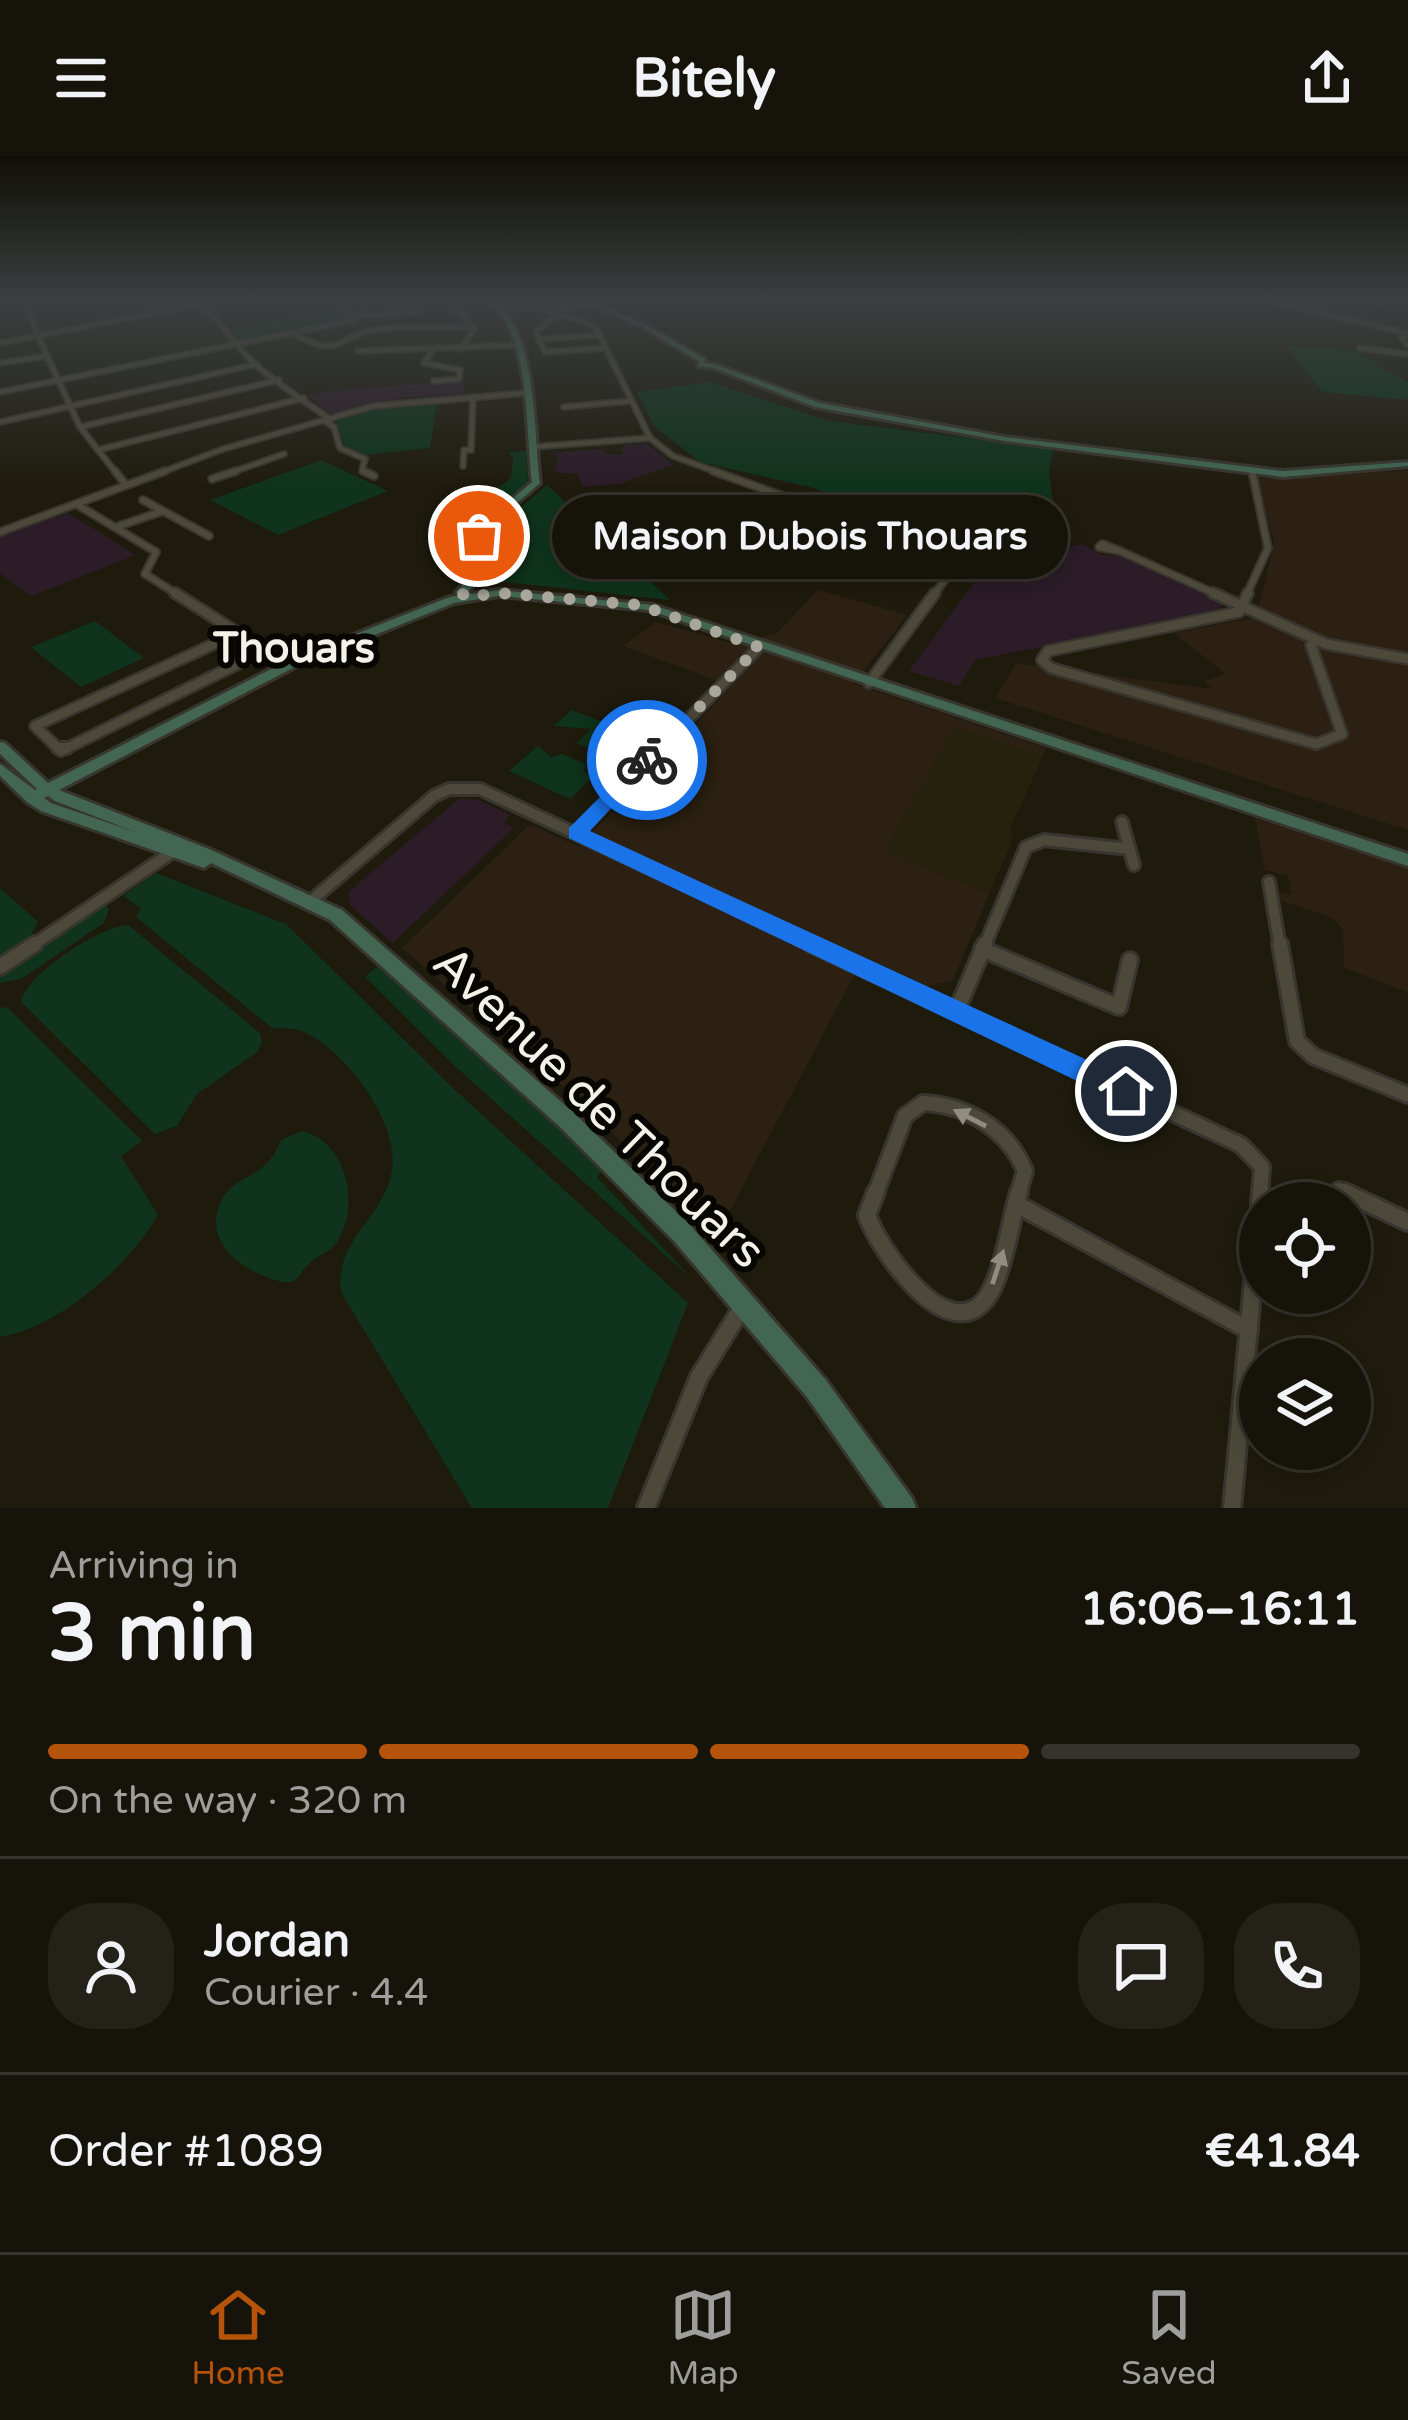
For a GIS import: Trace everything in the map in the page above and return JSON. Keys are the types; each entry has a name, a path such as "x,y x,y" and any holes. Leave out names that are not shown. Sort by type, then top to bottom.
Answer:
{"street":[{"path":"50,362 80,427 126,485"},
{"path":"0,392 144,362"},
{"path":"425,362 460,370 459,379 434,381"},
{"path":"471,590 480,530 535,485 521,362"},
{"path":"613,362 650,438 699,468 814,506 927,527 961,542 965,552 869,683"},
{"path":"700,362 818,404 1056,445 1296,474 1408,464"},
{"path":"0,422 257,364 304,398 328,424 340,448 365,459 362,470 374,476"},
{"path":"80,427 279,380"},
{"path":"126,485 390,403 526,393"},
{"path":"463,466 464,450 471,450 473,397"},
{"path":"98,450 304,398"},
{"path":"564,407 631,401"},
{"path":"0,532 223,449 328,424"},
{"path":"531,447 650,438"},
{"path":"212,479 284,454"},
{"path":"212,458 237,470"},
{"path":"1252,471 1268,548 1244,606 1235,614 1048,652 1041,658 1051,668 1312,745 1342,734 1312,644 1316,641"},
{"path":"143,500 209,536"},
{"path":"76,504 156,552 145,574 289,665"},
{"path":"116,527 163,511"},
{"path":"1120,550 1316,641 1408,659"},
{"path":"39,794 289,665 471,590 632,604 668,613 1408,860"},
{"path":"238,633 35,726 61,751 266,650"},
{"path":"576,833 759,647"},
{"name":"Avenue de Thouars","path":"0,746 39,794"},
{"name":"Avenue de Thouars","path":"0,769 39,794 312,900 336,915 620,1170 816,1388 902,1508"},
{"path":"312,900 434,796 449,789 480,789 1251,1151 1262,1168 1261,1182"},
{"path":"1122,822 1134,865"},
{"path":"956,1012 1026,847 1033,842 1130,848"},
{"path":"0,967 177,849"},
{"path":"1269,882 1297,1041 1303,1049 1408,1095"},
{"path":"982,949 1119,1007 1130,960"},
{"path":"922,1102 941,1103 1014,1144 1025,1171 1018,1205 989,1293 981,1307 957,1315 925,1297 877,1241 867,1215 905,1116 922,1102"},
{"path":"1018,1205 1249,1330"},
{"path":"1371,1205 1408,1222"},
{"path":"646,1508 698,1377 717,1340 745,1304"},
{"path":"1232,1508 1250,1314"}],"shaded area":[{"path":"464,381 464,394 404,397 341,413 330,413 308,396 346,389"},
{"path":"647,444 673,465 619,484 582,487 578,474 555,472 559,457 553,453 604,449 606,454 623,455 623,445"},
{"path":"1408,471 1408,653 1340,643 1259,607 1274,542 1257,479"},
{"path":"68,513 136,555 31,596 0,573 0,536"},
{"path":"1081,544 1103,555 1133,557 1222,601 1219,612 975,660 959,686 909,671 981,573"},
{"path":"818,590 907,615 854,684 1046,748 953,980 928,986 864,957 717,1235 582,1103 402,948 530,824 579,847 732,686 623,646 656,622 730,643 776,634"},
{"path":"1257,617 1323,650 1408,663 1408,830 995,698 1016,663 1212,689 1204,681 1226,674 1174,633"},
{"path":"955,726 1043,756 1009,831 1013,837 989,894 883,851"},
{"path":"460,798 479,800 510,815 503,822 514,828 393,943 351,906 348,892"},
{"path":"1255,818 1408,869 1408,992 1344,968 1343,929 1332,918 1277,899 1275,892 1292,895 1288,876 1265,870"}],"green space":[{"path":"1299,362 1373,362 1408,382 1408,400 1323,392"},
{"path":"710,382 829,421 1048,448 1053,451 1049,471 1056,526 1034,543 1000,542 909,520 884,507 837,498 814,488 700,462 654,426 637,392"},
{"path":"437,402 430,448 364,455 345,447 336,421 379,407"},
{"path":"526,451 528,483 475,525 456,521 511,478 513,458 508,452"},
{"path":"321,460 388,491 278,535 210,500"},
{"path":"547,485 670,600 496,581 500,525"},
{"path":"95,621 144,658 81,687 31,647"},
{"path":"572,710 640,737 617,760 577,743 591,729 554,726"},
{"path":"538,746 551,757 562,754 585,764 584,772 594,776 570,799 509,771"},
{"path":"156,873 286,924 454,1089 688,1303 608,1508 472,1508 342,1294 344,1259 380,1202 392,1169 392,1151 379,1111 354,1074 323,1044 299,1030 272,1028 136,917 141,908 123,896"},
{"path":"0,888 38,922 30,937 0,956"},
{"path":"106,905 104,923 21,979 0,983 0,974"},
{"path":"128,925 260,1033 262,1042 257,1052 197,1094 177,1126 155,1134 21,1002 49,966 100,934"},
{"path":"380,964 604,1168 597,1177 693,1280 457,1068 365,977"},
{"path":"0,1007 8,1008 142,1141 121,1156 158,1215 129,1254 90,1291 46,1321 0,1337"},
{"path":"302,1131 317,1137 339,1161 348,1211 337,1242 288,1283 259,1274 232,1256 217,1231 216,1216 228,1191 267,1163 281,1140"}],"way so far":[{"path":"479,536 475,577 461,592 466,597 499,593 640,605 759,647 647,760"}],"place":[{"name":"Maison Dubois Thouars","path":"479,536"}],"district":[{"name":"Thouars","path":"294,647"}],"route":[{"path":"647,760 576,833 1126,1091"}]}
